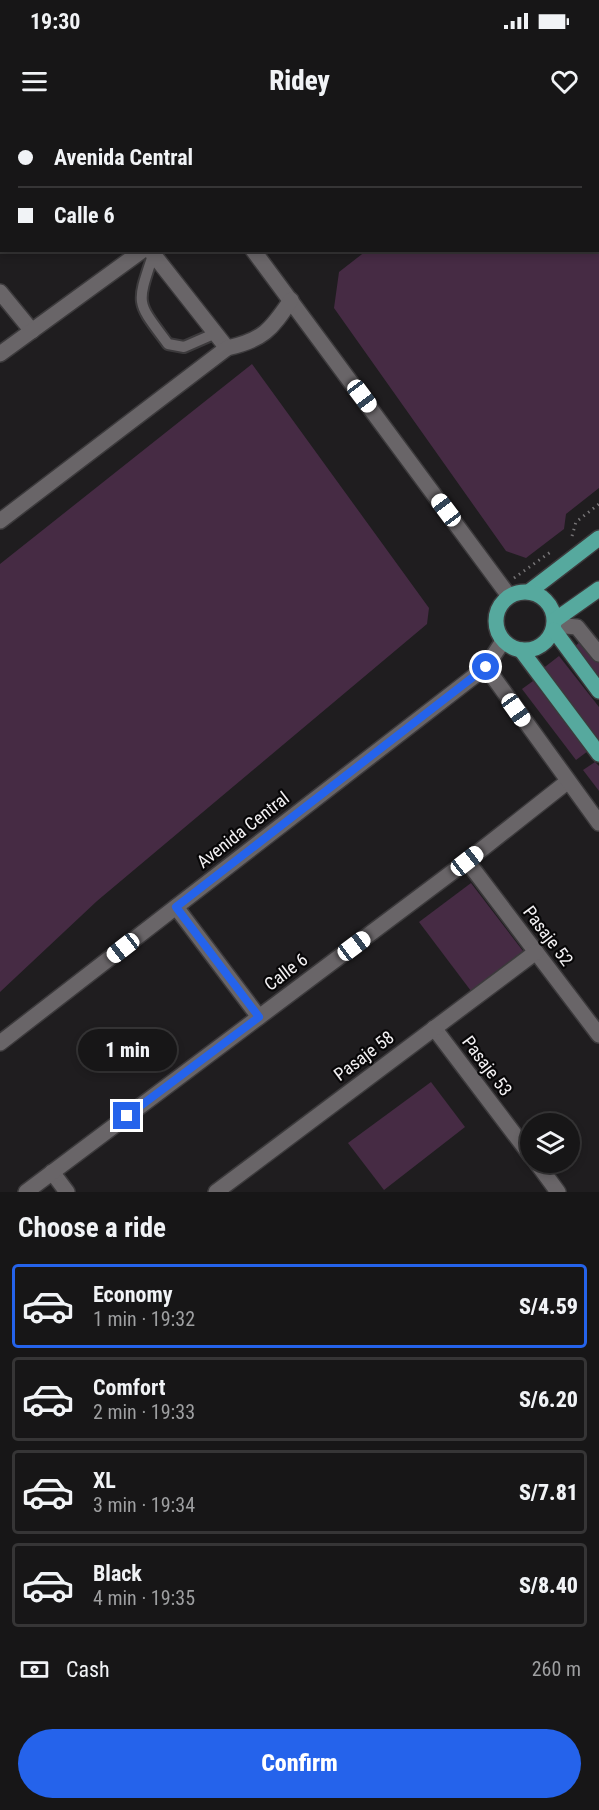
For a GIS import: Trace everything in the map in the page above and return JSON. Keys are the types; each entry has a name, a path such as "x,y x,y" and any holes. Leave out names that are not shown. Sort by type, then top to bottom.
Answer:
{"main road":[{"path":"530,591 599,538"},
{"path":"521,650 541,646 554,625 599,589"},
{"path":"599,691 554,625 548,601 530,591 506,591 497,611 496,621 503,641 521,650 599,754"}],"street":[{"path":"0,354 149,252 227,348"},
{"path":"255,252 506,591"},
{"path":"0,292 32,331"},
{"path":"0,521 227,348 253,342 275,325 291,300"},
{"path":"554,625 577,627 599,654"},
{"name":"Avenida Central","path":"0,1043 486,667 503,641"},
{"path":"486,667 599,824"},
{"name":"Calle 6","path":"26,1192 467,861 567,782"},
{"name":"Pasaje 52","path":"467,861 599,1035"},
{"path":"176,907 259,1017"},
{"name":"Pasaje 58","path":"216,1192 536,952"},
{"name":"Pasaje 53","path":"434,1028 520,1141"},
{"path":"52,1172 67,1192"},
{"path":"544,1173 558,1192"}],"lane":[{"path":"149,252 141,308 168,344 184,347 216,333"}],"path":[{"path":"565,542 574,535 576,522 599,504"},
{"path":"506,591 556,548"}],"shaded area":[{"path":"365,252 599,252 599,488 566,514 564,529 526,558 506,551 334,308 339,272"},
{"path":"252,364 429,608 427,624 97,901 0,992 0,564"},
{"path":"582,640 599,662 599,687 572,649"},
{"path":"559,656 599,707 599,742 541,670"},
{"path":"533,681 588,751 576,760 522,689"},
{"path":"595,762 599,766 599,791 583,770"},
{"path":"471,883 523,951 471,991 419,922"},
{"path":"431,1082 465,1127 384,1190 348,1143"}],"route":[{"path":"127,1116 259,1017 176,907 486,667"}]}
